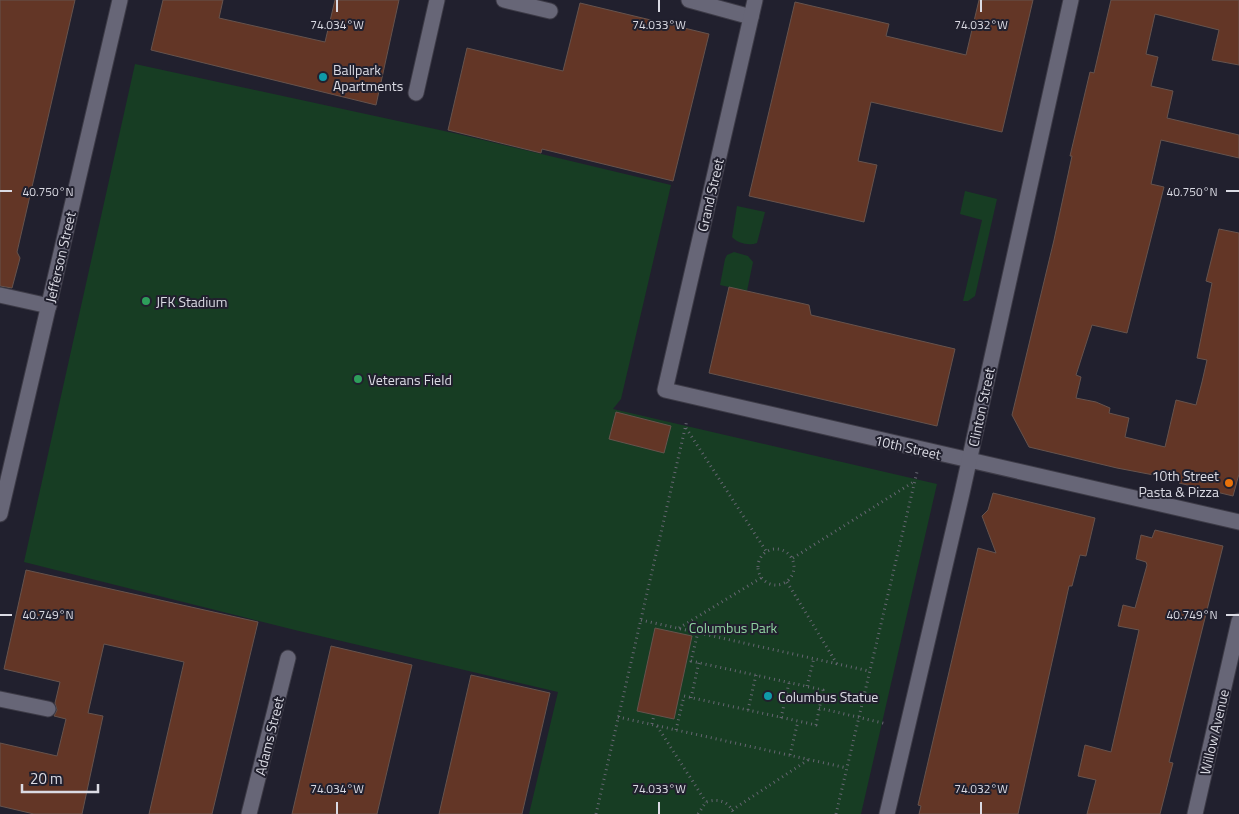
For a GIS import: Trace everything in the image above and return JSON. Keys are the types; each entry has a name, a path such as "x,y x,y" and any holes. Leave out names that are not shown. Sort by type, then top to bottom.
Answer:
{"street":[{"name":"Jefferson Street","path":"0,514 120,0"},
{"path":"416,93 437,0"},
{"path":"504,0 550,11"},
{"path":"689,0 752,17"},
{"name":"Grand Street","path":"665,390 756,0"},
{"name":"Clinton Street","path":"887,814 970,461 1071,0"},
{"path":"0,295 49,306"},
{"name":"10th Street","path":"665,390 1239,522"},
{"name":"Willow Avenue","path":"1195,814 1239,621"},
{"name":"Adams Street","path":"249,814 288,658"},
{"path":"0,699 48,709"}],"path":[{"path":"596,814 687,420"},
{"path":"686,428 766,551"},
{"path":"836,814 917,472"},
{"path":"793,558 915,481"},
{"path":"784,550 793,558 795,570 787,582 778,586 772,585 761,578 758,561 766,551 784,550"},
{"path":"678,628 761,578"},
{"path":"787,582 838,664"},
{"path":"641,620 672,629 678,628 698,632 869,671"},
{"path":"676,730 684,696 816,725 823,690 691,660 698,632"},
{"path":"807,686 814,658"},
{"path":"691,698 699,662"},
{"path":"748,710 756,675"},
{"path":"781,718 789,682"},
{"path":"819,708 907,728"},
{"path":"654,715 654,725 706,802"},
{"path":"618,717 847,768"},
{"path":"790,755 798,721"},
{"path":"732,810 808,760"},
{"path":"698,814 706,802 718,800 729,805 734,814"}],"green space":[{"name":"Columbus Park","path":"135,64 458,134 671,185 621,399 613,409 937,484 861,814 529,814 558,692 299,631 24,562"},
{"path":"965,191 997,199 975,296 968,301 963,301 982,220 960,214"},
{"path":"737,206 765,212 757,243 743,243 732,237"},
{"path":"734,252 748,256 753,262 747,291 720,285 725,259 727,255"}],"building":[{"path":"0,0 75,0 17,252 20,258 12,288 0,286"},
{"name":"Ballpark Apartments","path":"163,0 223,0 219,18 325,42 335,0 399,0 376,105 151,50"},
{"path":"979,0 1033,0 1002,132 871,102 858,161 877,165 864,222 749,196 795,2 889,24 886,36 966,55"},
{"path":"1111,0 1239,0 1239,65 1212,60 1219,30 1155,14 1146,54 1158,57 1151,86 1173,91 1167,118 1239,135 1239,158 1161,140 1151,184 1164,187 1127,333 1092,325 1076,375 1081,377 1076,398 1096,402 1110,408 1109,413 1129,418 1125,437 1165,447 1176,400 1196,405 1202,382 1207,360 1197,358 1212,283 1206,281 1219,229 1239,233 1239,474 1233,496 1179,483 1180,480 1117,468 1029,447 1012,415 1054,240 1072,156 1070,156 1090,72 1094,73"},
{"path":"580,3 709,34 673,181 542,149 541,153 448,130 467,48 563,71"},
{"path":"729,287 809,305 811,315 955,349 937,426 709,373"},
{"path":"616,412 671,426 664,453 609,439"},
{"path":"993,493 1095,518 1086,556 1080,555 1072,586 1069,586 1018,814 919,814 921,806 918,805 978,548 996,553 982,516 988,510"},
{"path":"1155,530 1223,546 1169,762 1173,763 1160,814 1087,814 1096,780 1078,776 1085,745 1111,752 1139,630 1118,626 1123,605 1135,608 1147,565 1146,562 1136,559 1141,535 1152,538"},
{"path":"26,570 258,622 212,814 149,814 184,662 104,644 88,713 103,716 82,814 34,814 0,806 0,743 57,756 66,719 54,716 57,710 55,703 60,682 4,669"},
{"path":"655,628 692,636 674,719 637,711"},
{"path":"331,646 412,665 377,814 292,814"},
{"path":"471,675 550,693 522,814 439,814"}],"place":[{"name":"Ballpark Apartments","path":"323,77"},
{"name":"JFK Stadium","path":"146,301"},
{"name":"Veterans Field","path":"358,379"},
{"name":"10th Street Pasta & Pizza","path":"1229,483"},
{"name":"Columbus Statue","path":"768,696"}]}
